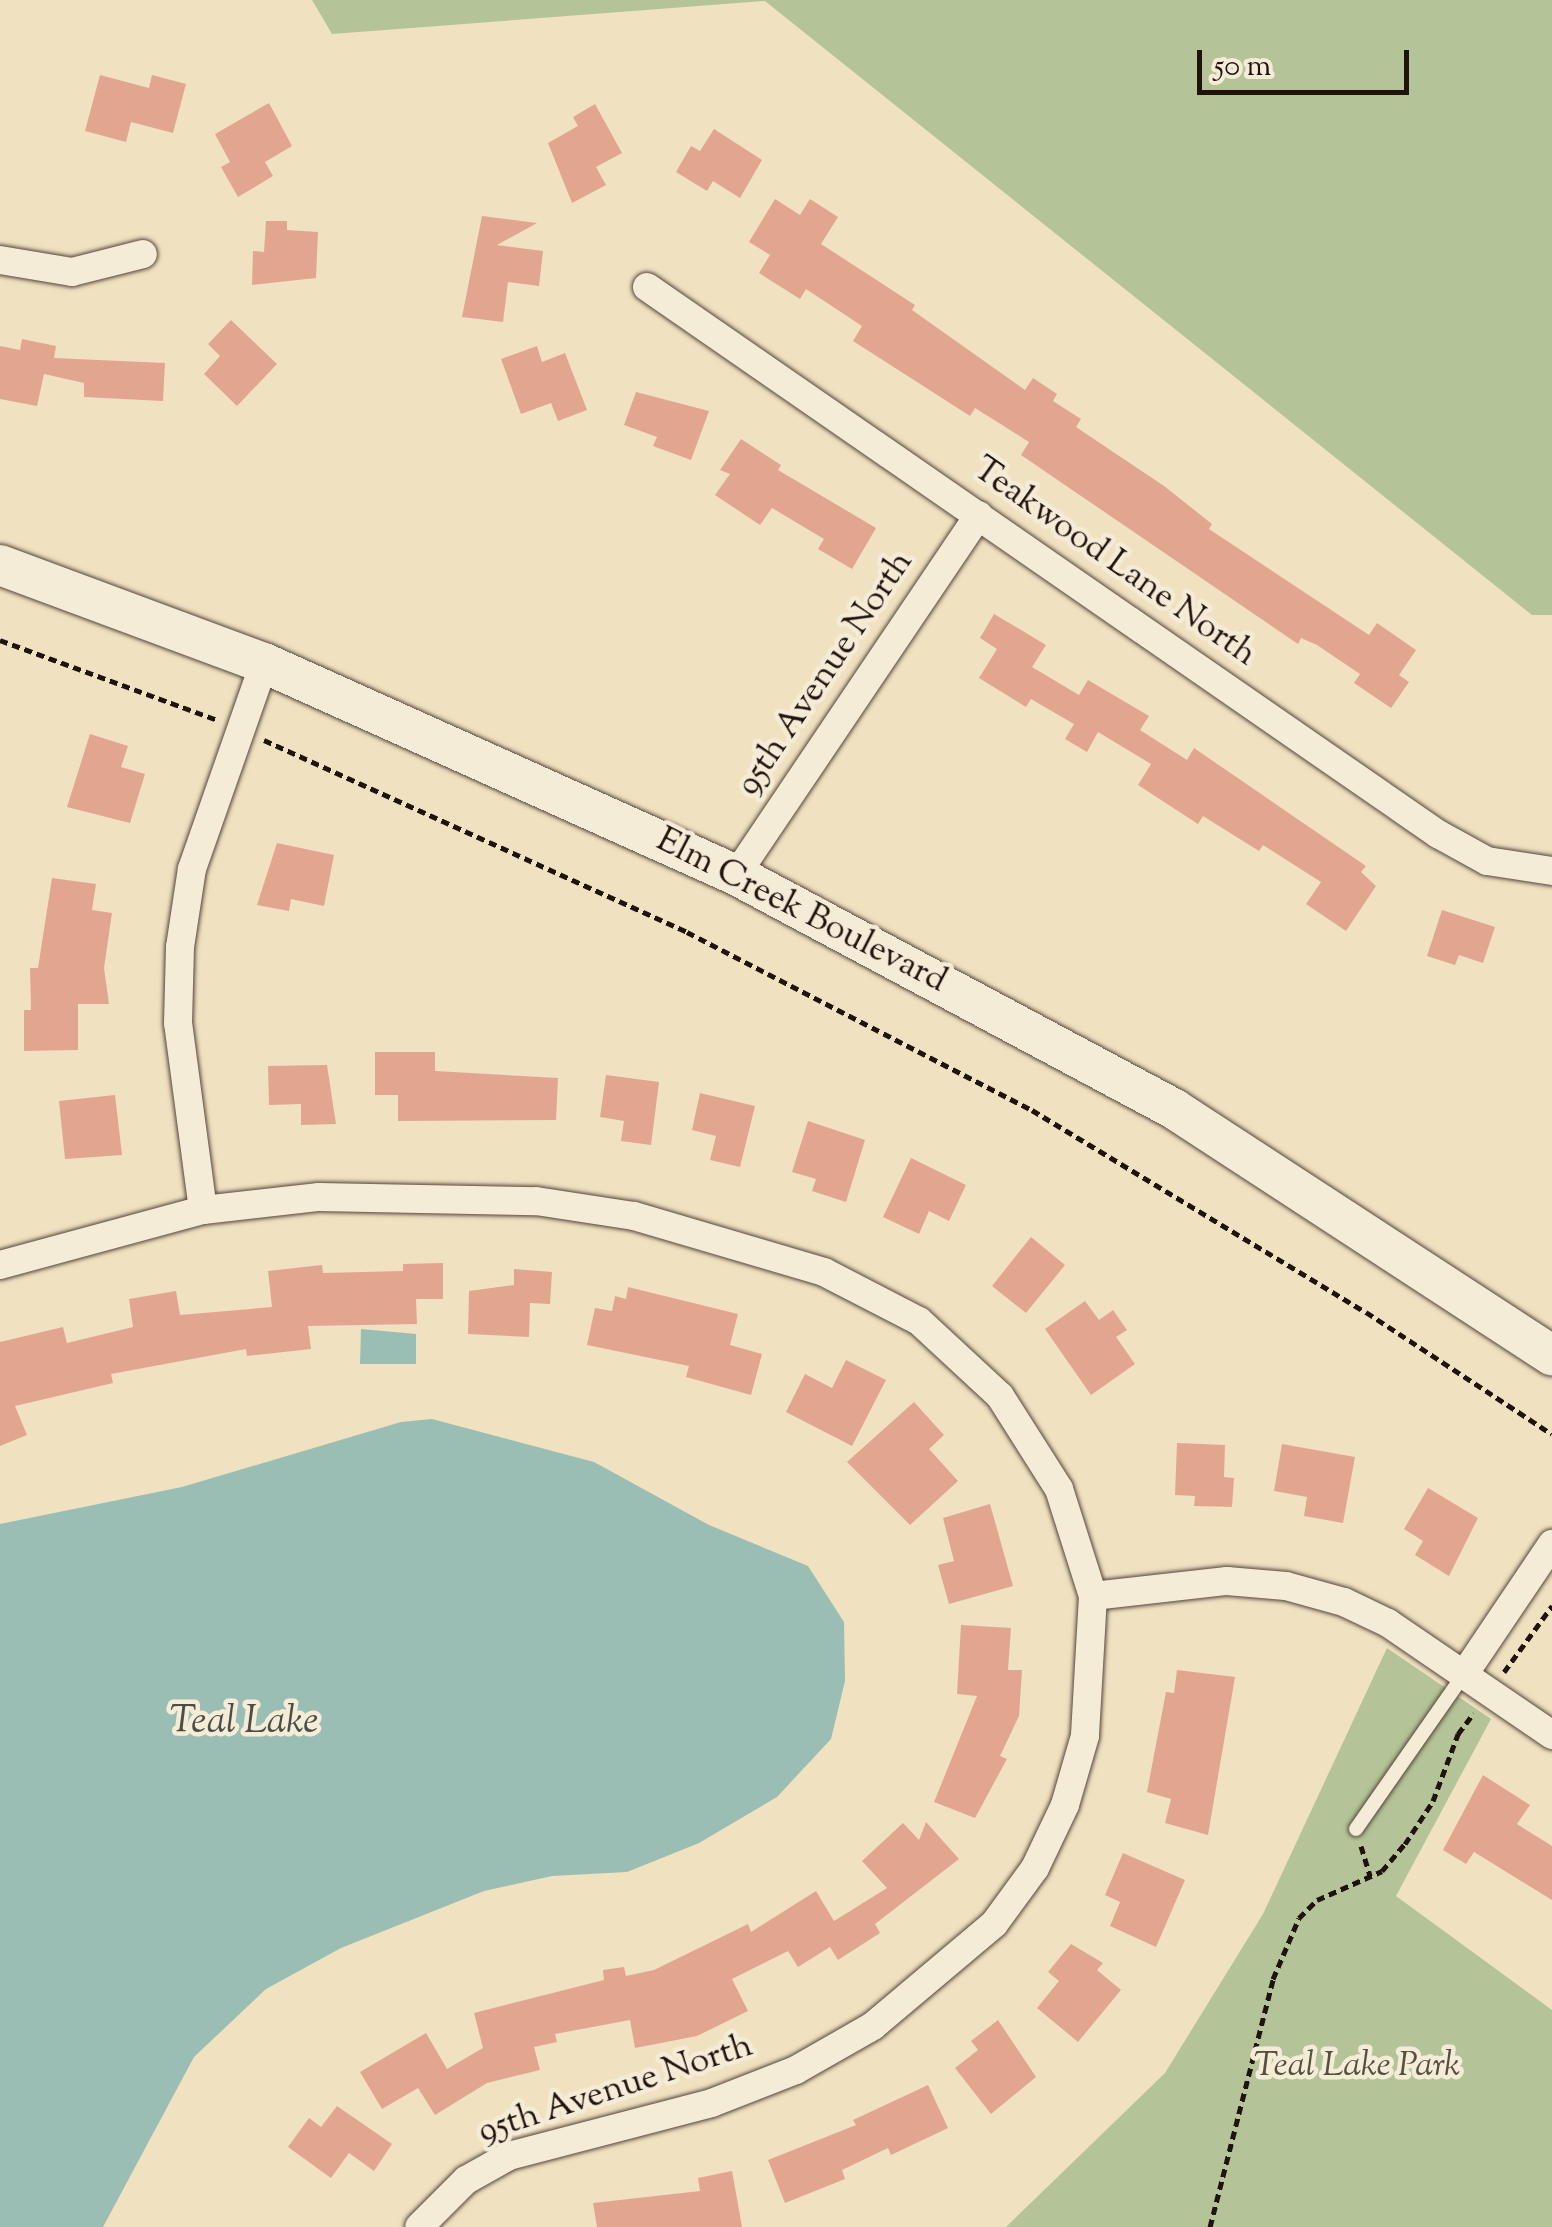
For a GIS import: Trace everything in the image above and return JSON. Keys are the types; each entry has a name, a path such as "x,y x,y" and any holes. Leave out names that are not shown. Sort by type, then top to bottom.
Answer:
{"main road":[{"name":"Elm Creek Boulevard","path":"0,565 264,662 736,875 1174,1109 1552,1356"}],"street":[{"path":"0,260 72,272 143,254"},
{"name":"Teakwood Lane North","path":"647,288 1462,849 1487,860 1552,871"},
{"name":"95th Avenue North","path":"736,875 979,515"},
{"path":"203,1210 178,1023 180,947 192,869 264,662"},
{"path":"0,1265 203,1210 379,1194 536,1201 731,1240 874,1292 963,1356 1000,1396 1059,1489 1092,1596 1227,1581 1286,1586 1388,1622 1552,1735"},
{"path":"1464,1673 1552,1544"},
{"name":"95th Avenue North","path":"420,2227 466,2180 509,2156 712,2103 796,2070 873,2026 944,1972 994,1924 1035,1868 1065,1805 1085,1736 1092,1596"}],"lane":[{"path":"1356,1829 1464,1673"}],"path":[{"path":"0,640 240,729 687,932 1015,1101 1366,1312 1552,1434"},
{"path":"1504,1671 1552,1606"},
{"path":"1210,2227 1215,2189 1273,1979 1299,1918 1317,1900 1370,1876 1405,1844 1434,1801 1458,1734 1476,1710"},
{"path":"1356,1829 1370,1876"}],"green space":[{"path":"312,0 1552,0 1552,615 1532,615 765,1 332,34"},
{"name":"Teal Lake Park","path":"1387,1648 1491,1719 1396,1896 1552,2010 1552,2227 1006,2227 1165,2073 1263,1914"}],"water":[{"path":"361,1329 416,1334 416,1364 360,1364"},
{"name":"Teal Lake","path":"432,1419 594,1462 709,1525 808,1566 844,1622 845,1681 831,1739 777,1797 699,1843 627,1872 552,1876 484,1891 341,1948 266,1989 194,2057 103,2227 0,2227 0,1524 182,1487 401,1422"}],"building":[{"path":"100,75 149,88 152,75 186,84 173,133 131,122 126,142 85,131"},
{"path":"269,103 292,146 265,162 273,176 238,197 221,167 230,162 215,134"},
{"path":"595,104 622,153 596,167 606,185 572,203 548,143 578,126 573,117"},
{"path":"714,129 762,160 740,198 713,181 707,191 676,172 691,146 700,151"},
{"path":"775,199 800,215 810,199 838,217 821,244 915,305 912,310 1025,390 1033,378 1057,394 1053,401 1081,419 1076,427 1164,486 1212,524 1209,529 1369,635 1377,623 1416,650 1399,675 1409,682 1391,708 1354,683 1360,674 1317,645 1301,638 1298,644 1021,455 1029,442 975,408 970,416 853,341 862,326 806,289 800,299 759,273 770,255 749,242"},
{"path":"482,216 537,223 497,245 543,251 539,286 508,282 503,322 462,317"},
{"path":"266,221 287,221 287,230 318,232 316,278 252,285 253,251 264,252"},
{"path":"231,320 277,364 237,406 204,374 220,356 208,344"},
{"path":"22,339 56,346 54,358 165,363 163,401 84,397 84,383 44,374 37,406 0,399 0,346 20,350"},
{"path":"537,346 542,362 565,353 587,410 558,421 551,403 521,414 501,359"},
{"path":"636,392 709,411 691,460 653,446 657,437 624,425"},
{"path":"741,439 781,465 778,470 876,528 852,569 818,549 824,539 772,508 760,525 715,495 730,474 720,470"},
{"path":"994,614 1046,645 1032,667 1079,695 1088,680 1149,716 1140,730 1187,760 1194,748 1366,866 1361,872 1376,886 1346,931 1306,904 1321,882 1263,845 1259,851 1203,816 1198,824 1138,785 1151,764 1098,732 1087,752 1065,739 1074,724 1031,699 1026,707 979,678 997,649 980,638"},
{"path":"90,734 128,746 121,767 145,774 130,823 67,807"},
{"path":"277,843 334,855 324,906 291,899 289,911 257,905"},
{"path":"52,878 96,884 92,910 112,913 104,968 109,1004 78,1004 78,1050 24,1051 24,1010 31,1010 30,968 38,968"},
{"path":"1442,910 1495,927 1483,963 1459,955 1455,965 1427,956"},
{"path":"375,1052 435,1052 435,1071 558,1078 556,1120 398,1121 398,1095 375,1095"},
{"path":"327,1065 336,1124 301,1125 301,1104 269,1105 268,1066"},
{"path":"606,1075 659,1082 651,1145 621,1141 624,1121 600,1117"},
{"path":"700,1093 755,1106 740,1167 710,1160 716,1136 692,1130"},
{"path":"115,1095 122,1155 65,1159 59,1101"},
{"path":"808,1121 865,1140 846,1202 812,1191 816,1179 792,1172"},
{"path":"911,1158 966,1185 949,1221 929,1211 919,1234 883,1217"},
{"path":"1031,1237 1065,1265 1026,1313 992,1286"},
{"path":"443,1263 443,1299 416,1299 417,1324 308,1326 311,1349 247,1356 246,1349 111,1374 113,1383 15,1406 27,1435 0,1446 0,1342 63,1327 67,1343 133,1327 129,1299 176,1291 180,1315 272,1307 268,1271 322,1265 323,1273 403,1271 403,1264"},
{"path":"514,1269 552,1272 550,1304 530,1303 529,1337 468,1334 469,1291 514,1285"},
{"path":"628,1287 738,1314 730,1345 762,1354 751,1395 686,1377 689,1366 587,1345 595,1308 612,1311 615,1296 626,1299"},
{"path":"1085,1301 1099,1320 1113,1310 1127,1330 1116,1337 1135,1364 1091,1395 1045,1329"},
{"path":"846,1360 886,1380 852,1446 786,1412 805,1374 832,1388"},
{"path":"914,1402 944,1435 929,1449 958,1481 910,1525 847,1462"},
{"path":"1177,1443 1225,1445 1224,1477 1234,1478 1232,1507 1194,1506 1195,1496 1175,1495"},
{"path":"1282,1444 1355,1457 1343,1523 1304,1516 1307,1497 1274,1491"},
{"path":"1428,1488 1478,1518 1449,1576 1415,1555 1423,1541 1404,1529"},
{"path":"990,1504 1013,1586 949,1604 938,1565 954,1561 943,1518"},
{"path":"961,1625 1011,1628 1008,1670 1022,1670 1019,1716 1000,1756 1007,1759 975,1818 934,1802 977,1696 957,1694"},
{"path":"1177,1670 1235,1677 1208,1835 1165,1823 1171,1799 1147,1792 1166,1692 1174,1693"},
{"path":"1483,1775 1530,1805 1517,1824 1552,1846 1552,1900 1474,1852 1466,1864 1443,1850"},
{"path":"926,1822 959,1859 875,1924 880,1933 838,1960 830,1947 798,1967 788,1951 732,1979 748,2011 697,2036 635,2048 630,2020 555,2034 557,2042 534,2047 540,2070 487,2083 435,2115 418,2088 382,2109 360,2072 426,2033 447,2069 483,2048 474,2013 604,1980 603,1970 624,1967 626,1976 654,1970 748,1924 751,1932 816,1891 834,1921 887,1888 862,1861 903,1823 919,1840"},
{"path":"1123,1853 1185,1880 1156,1947 1110,1926 1120,1902 1105,1895"},
{"path":"1071,1944 1103,1963 1097,1970 1121,1990 1078,2042 1037,2008 1059,1981 1048,1972"},
{"path":"998,2020 1036,2077 991,2114 955,2068 978,2050 971,2041"},
{"path":"928,2085 948,2128 891,2155 888,2148 842,2170 845,2179 785,2203 768,2160 856,2125 853,2120"},
{"path":"337,2106 392,2144 374,2171 349,2153 331,2178 288,2147 309,2118 321,2127"},
{"path":"732,2171 742,2227 597,2227 593,2203 700,2191 698,2178"}]}
